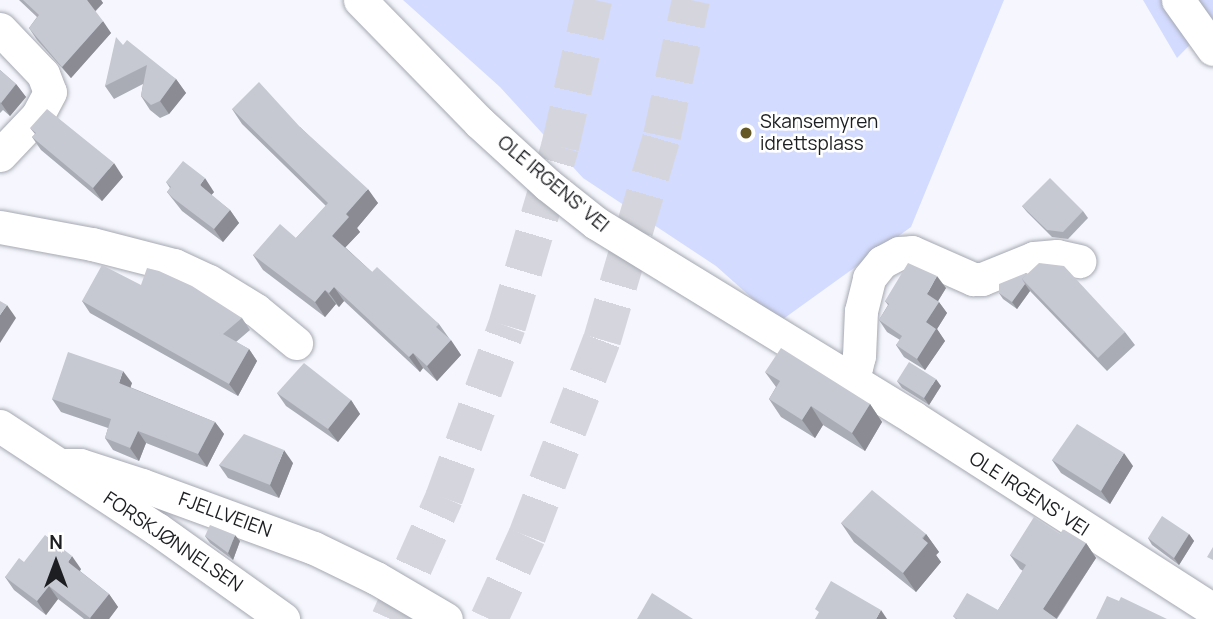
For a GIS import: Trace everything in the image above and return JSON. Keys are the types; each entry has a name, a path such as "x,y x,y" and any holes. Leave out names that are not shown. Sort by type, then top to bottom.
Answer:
{"street":[{"name":"OLE IRGENS' VEI","path":"360,0 479,122 577,208 677,275 914,418 1213,610"},
{"path":"1178,0 1213,49"},
{"path":"0,29 43,74 50,92 38,115 0,155"},
{"path":"0,227 92,244 174,265 209,281 256,310 296,343"},
{"path":"845,378 856,367 861,311 869,278 882,261 899,253 912,252 973,279 982,279 1034,258 1057,256 1079,261"},
{"name":"FJELLVEIEN","path":"0,426 63,466 80,466 142,485 314,548 376,578 446,619"},
{"name":"FORSKJØNNELSEN","path":"63,466 283,619"}],"shaded area":[{"name":"Skansemyren idrettsplass","path":"403,0 1004,0 911,227 779,322 716,266 583,178 500,87"},
{"path":"1143,0 1213,0 1213,21 1177,58"}],"building":[{"path":"23,0 87,0 103,21 62,67 29,28 39,15"},
{"path":"116,37 123,45 127,40 176,79 160,101 151,105 141,96 147,65 105,86"},
{"path":"0,70 16,84 1,103 0,102"},
{"path":"259,82 300,127 368,189 346,214 349,217 332,236 372,272 377,267 439,324 436,327 451,340 427,366 413,353 409,357 334,287 329,293 325,290 315,302 253,255 280,224 296,238 328,203 232,109"},
{"path":"47,109 114,163 93,188 32,137 36,133 30,128"},
{"path":"183,161 205,178 200,185 230,210 214,229 167,192 171,187 166,182"},
{"path":"1050,178 1083,211 1063,232 1047,230 1022,206"},
{"path":"908,263 937,276 927,294 939,302 926,322 936,329 917,359 896,345 902,336 879,320 889,304 885,301"},
{"path":"1039,263 1064,266 1125,332 1098,358 1022,279"},
{"path":"102,265 141,285 147,268 159,271 192,286 242,318 223,334 249,349 229,384 82,301"},
{"path":"1028,274 1022,279 1025,284 1012,302 999,293 999,284"},
{"path":"0,301 7,305 0,315"},
{"path":"781,348 870,404 852,433 811,406 802,420 769,399 780,381 765,372"},
{"path":"68,352 123,371 119,383 215,422 198,454 138,431 130,448 105,438 111,419 52,399"},
{"path":"909,362 936,379 924,398 897,381"},
{"path":"304,363 351,400 328,429 277,393"},
{"path":"1077,424 1124,453 1101,491 1052,460"},
{"path":"244,434 284,450 270,485 219,465"},
{"path":"872,490 926,534 922,538 928,543 903,573 841,523"},
{"path":"1162,516 1189,534 1174,558 1148,538"},
{"path":"1034,517 1060,534 1063,529 1086,543 1043,609 1057,619 957,619 953,616 967,593 998,610 1026,565 1010,555"},
{"path":"210,525 235,535 228,553 205,536"},
{"path":"45,535 72,556 68,562 109,594 90,618 49,586 37,601 5,577 19,558 24,562"},
{"path":"1213,547 1213,560 1207,557"},
{"path":"831,581 881,610 876,619 815,619 819,612 815,609"},
{"path":"652,593 693,619 637,619"},
{"path":"1107,596 1119,601 1121,597 1167,619 1096,619"}],"tunnel":[{"path":"390,619 444,498 507,326 560,147 593,0"},
{"path":"489,619 527,536 602,340 662,136 691,0"}],"place":[{"name":"Skansemyren idrettsplass","path":"746,133"}]}
